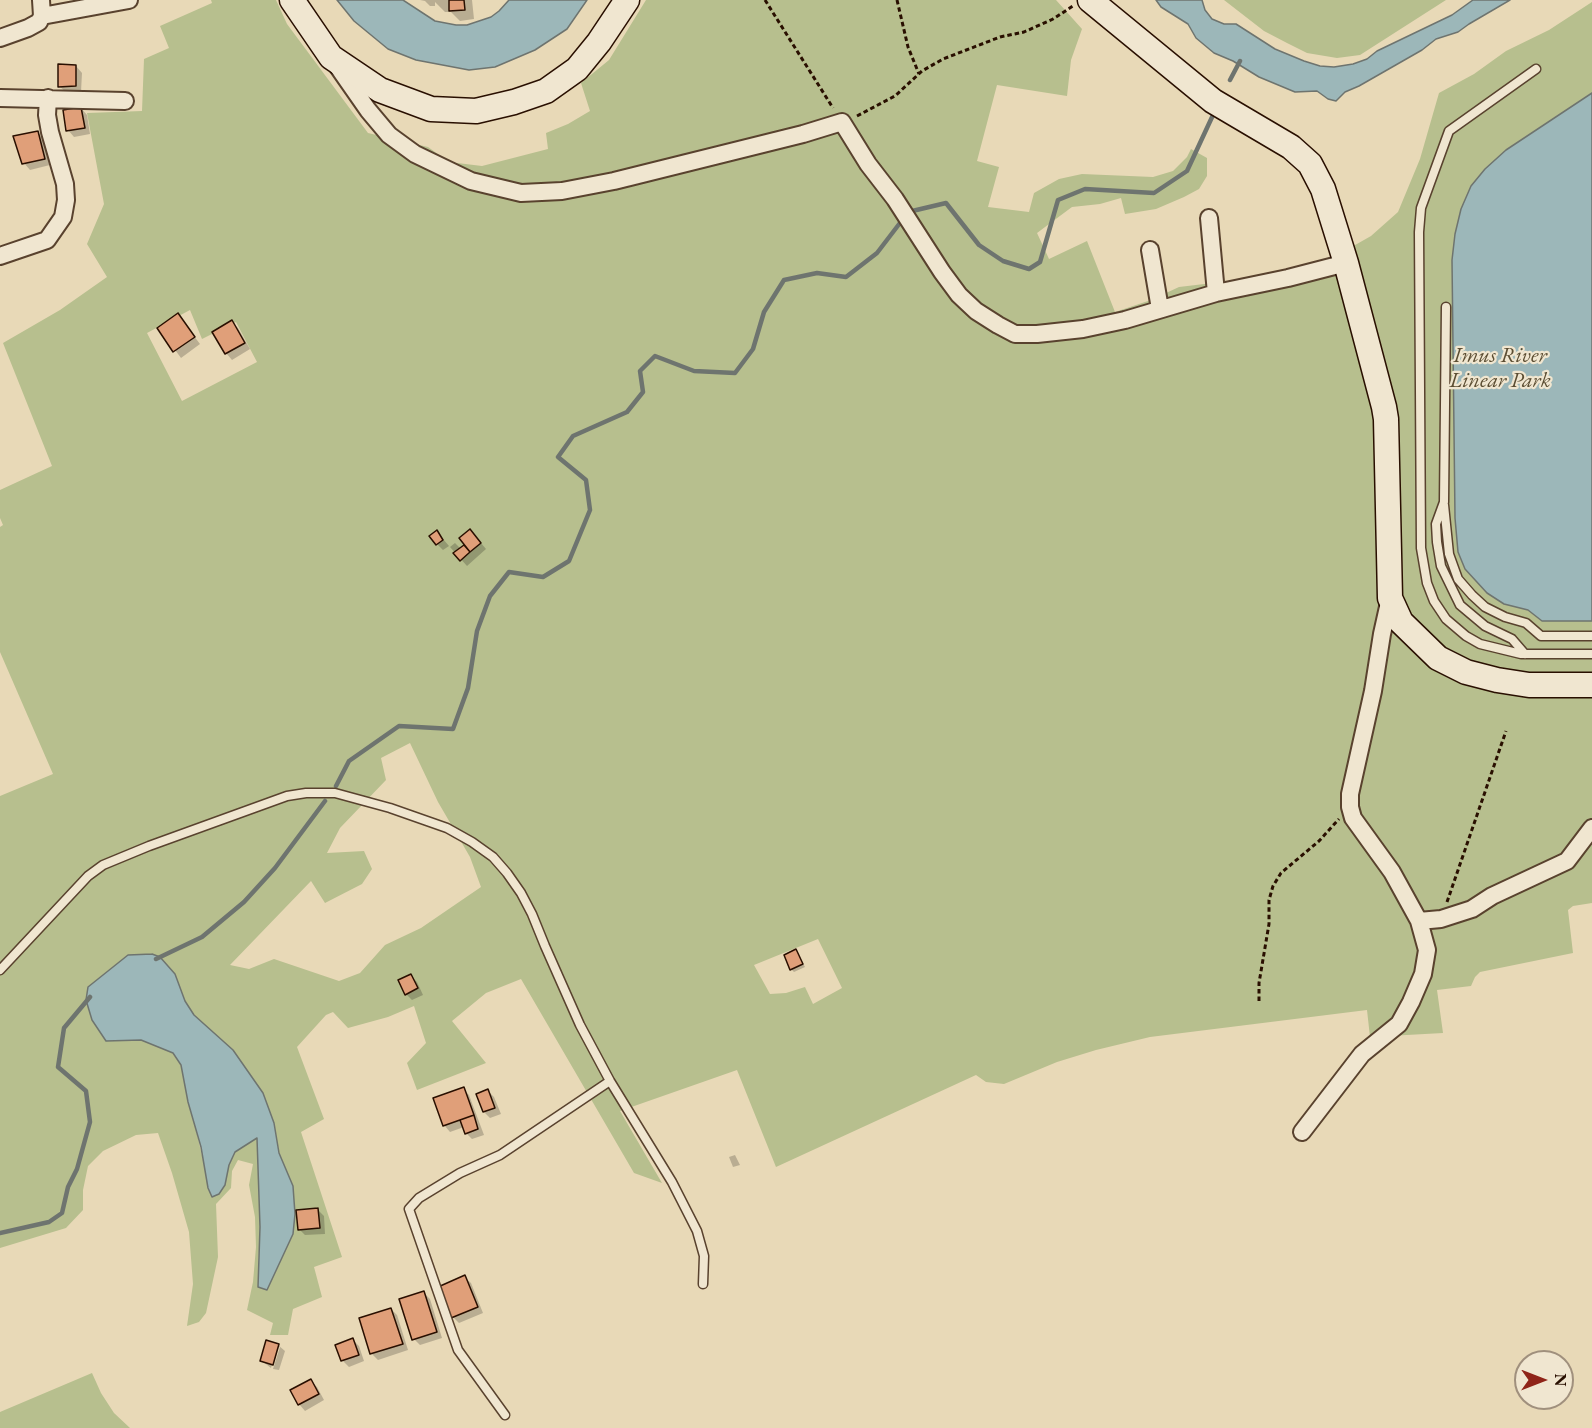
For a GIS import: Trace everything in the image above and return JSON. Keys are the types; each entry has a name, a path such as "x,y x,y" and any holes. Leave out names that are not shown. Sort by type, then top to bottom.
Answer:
{"main road":[{"path":"292,0 331,57 380,90 431,109 476,111 546,91 577,69 599,42 627,0"},
{"path":"1090,0 1212,101 1291,147 1310,164 1323,189 1377,373 1386,419 1390,598 1401,622 1416,639 1438,657 1466,672 1529,685 1592,685"}],"street":[{"path":"0,38 39,22 41,8 129,0"},
{"path":"331,57 368,110 389,135 415,154 471,181 521,193 562,191 614,181 803,134 842,122 868,164 895,199 959,295 976,311 1015,333 1037,334 1083,329 1125,320 1216,293 1346,263"},
{"path":"0,98 125,101"},
{"path":"0,256 47,240 63,217 66,200 65,184 50,132 47,114 48,98"},
{"path":"1209,218 1216,293"},
{"path":"1150,250 1160,309"},
{"path":"1302,1132 1362,1054 1399,1024 1423,974 1427,950 1419,921 1392,872 1353,818 1350,807 1350,794 1373,691 1390,598"},
{"path":"1419,921 1441,919 1472,909 1492,896 1567,861 1592,828"}],"lane":[{"path":"1536,69 1449,131 1421,208 1419,232 1421,548 1427,583 1434,601 1446,619 1466,636 1480,644 1525,654 1592,654"},
{"path":"1446,307 1444,502 1449,554 1458,579 1485,607 1505,617 1526,623 1541,636 1592,636"},
{"path":"1444,502 1436,524 1437,542 1441,566 1449,585 1460,604 1473,617 1485,626 1512,639 1525,654"},
{"path":"0,970 88,876 103,865 149,846 287,796 306,793 335,793 418,817 472,842 492,857 507,873 532,914 580,1025 610,1081 672,1182 697,1231 704,1256 703,1284"},
{"path":"505,1414 458,1350 409,1209 419,1198 460,1173 500,1155 610,1081"}],"path":[{"path":"765,0 842,122 895,96 919,74 943,58 1000,37 1024,32 1053,19 1082,0"},
{"path":"897,0 908,47 919,74"},
{"path":"1441,919 1506,731"},
{"path":"1259,1001 1259,983 1269,924 1269,900 1273,886 1281,873 1319,842 1350,807"}],"green space":[{"name":"Imus River Linear Park","path":"211,0 276,0 287,24 368,133 428,147 449,162 482,166 548,149 546,133 590,111 581,83 609,60 646,0 1056,0 1082,29 1071,60 1067,96 997,85 977,161 999,167 988,207 1029,212 1034,193 1059,179 1082,174 1153,177 1173,171 1187,157 1191,149 1207,158 1207,176 1199,189 1184,197 1156,209 1125,214 1121,198 1100,204 1072,207 1037,233 1049,259 1087,241 1115,312 1151,300 1179,287 1238,280 1334,257 1371,236 1398,212 1420,159 1439,93 1474,74 1506,51 1549,30 1592,2 1592,903 1573,906 1568,910 1573,953 1480,972 1471,986 1437,990 1443,1033 1370,1037 1367,1010 1150,1037 1057,1062 1004,1084 986,1082 976,1075 776,1167 737,1070 620,1111 662,1183 634,1173 521,979 486,993 452,1021 486,1063 417,1090 407,1063 426,1043 414,1006 388,1017 348,1028 333,1012 326,1015 297,1047 324,1119 301,1132 342,1257 314,1267 322,1297 293,1309 288,1335 270,1335 273,1323 247,1310 253,1282 256,1247 255,1217 249,1185 253,1164 238,1160 232,1171 231,1188 216,1204 218,1257 206,1313 199,1322 187,1326 193,1284 189,1232 158,1133 136,1135 103,1151 88,1166 83,1190 83,1210 66,1228 0,1248 0,796 53,774 0,652 0,527 3,525 0,518 0,490 52,466 3,343 60,310 107,277 87,244 104,204 87,113 142,111 144,59 169,48 160,26 212,3","holes":["190,310 202,339 236,322 257,362 182,401 147,333","410,743 438,802 470,857 481,887 421,928 385,945 360,973 339,981 274,959 249,969 230,965 311,881 325,903 362,884 372,869 364,851 327,853 340,828 386,780 381,758","818,939 842,988 813,1004 805,987 786,993 770,994 754,965","175,974 185,1001 194,1015 210,1031 274,1123 279,1153 293,1186 293,1234 267,1290 258,1274 260,1227 257,1138 235,1152 229,1165 225,1185 203,1160 181,1065 173,1053 141,1040 106,1040"]},
{"path":"1224,0 1446,0 1360,55 1337,58 1307,53 1287,43 1264,31"},
{"path":"92,1373 114,1413 130,1428 0,1428 0,1412"}],"water":[{"path":"337,0 403,0 435,21 467,25 491,17 509,0 587,0 567,29 535,50 495,67 469,70 416,60 388,49 354,21"},
{"path":"1156,0 1202,0 1205,10 1212,19 1224,24 1236,24 1275,49 1304,61 1334,67 1367,59 1377,51 1452,15 1473,0 1510,0 1458,32 1436,39 1422,50 1345,92 1336,101 1328,99 1317,91 1295,92 1259,77 1233,61 1214,53 1196,38 1188,24 1161,7"},
{"path":"1592,93 1592,621 1542,621 1528,610 1504,604 1487,593 1465,569 1458,552 1455,518 1452,260 1461,209 1471,186 1485,169 1506,150"},
{"path":"152,954 160,957 175,974 185,1001 194,1015 233,1050 263,1093 274,1123 279,1153 293,1186 295,1214 293,1234 267,1290 258,1287 260,1227 257,1138 235,1152 229,1165 225,1185 219,1194 212,1197 208,1188 201,1147 188,1102 181,1065 173,1053 141,1040 106,1041 92,1020 86,1000 88,987 128,955"}],"building":[{"path":"449,0 464,0 465,10 449,11"},
{"path":"58,64 76,65 76,86 58,87"},
{"path":"81,107 85,128 66,131 63,110"},
{"path":"38,131 45,159 22,164 13,136"},
{"path":"178,313 195,337 173,352 157,328"},
{"path":"232,320 245,343 225,354 212,332"},
{"path":"470,529 481,543 470,552 459,538"},
{"path":"437,530 443,540 436,545 429,536"},
{"path":"464,545 470,552 460,561 453,553"},
{"path":"796,949 803,964 790,970 784,955"},
{"path":"411,974 418,988 405,995 398,980"},
{"path":"464,1087 474,1115 443,1126 433,1098"},
{"path":"488,1089 495,1108 483,1112 476,1094"},
{"path":"474,1115 478,1129 465,1134 460,1120"},
{"path":"318,1208 320,1228 298,1230 296,1210"},
{"path":"465,1275 478,1307 451,1318 438,1287"},
{"path":"424,1291 437,1332 412,1340 399,1299"},
{"path":"391,1308 403,1344 370,1354 359,1318"},
{"path":"353,1338 359,1355 341,1361 335,1345"},
{"path":"266,1340 279,1344 273,1365 260,1361"},
{"path":"311,1379 319,1394 298,1405 290,1390"}],"waterway":[{"path":"1230,80 1240,61"},
{"path":"908,212 946,203 979,245 1003,261 1029,269 1040,262 1058,200 1085,189 1154,193 1187,171 1213,115"},
{"path":"336,786 349,761 399,726 453,729 468,688 477,631 490,596 509,572 543,577 569,561 590,510 586,480 558,457 573,436 627,412 643,392 640,371 655,356 694,371 735,373 753,349 764,312 784,280 817,273 846,277 877,253 903,219"},
{"path":"156,959 202,937 244,902 275,868 325,801"},
{"path":"0,1233 49,1222 62,1213 68,1187 77,1169 90,1122 86,1091 58,1067 64,1028 90,997"}]}
